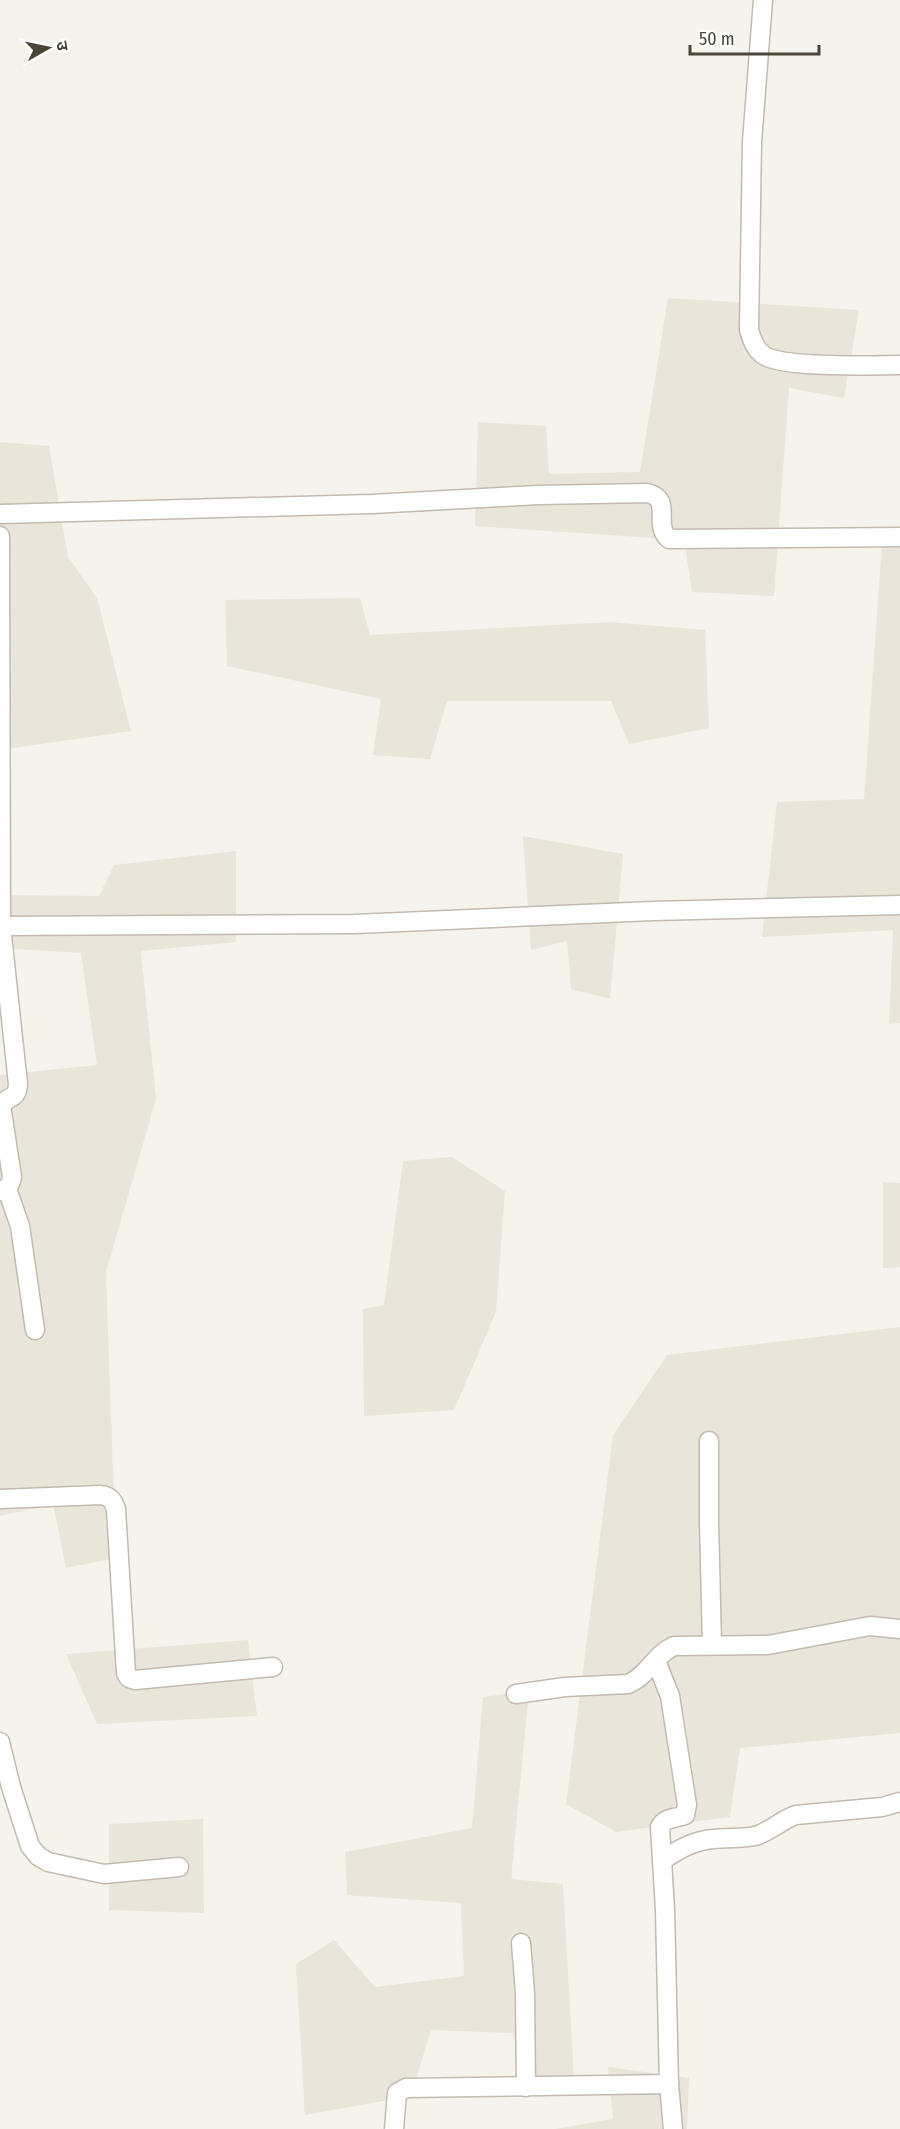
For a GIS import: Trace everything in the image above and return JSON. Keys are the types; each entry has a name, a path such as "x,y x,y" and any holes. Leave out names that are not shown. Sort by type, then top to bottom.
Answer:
{"street":[{"path":"763,0 752,142 749,330 753,343 763,355 781,361 900,365"},
{"path":"0,514 372,504 647,493 656,495 659,499 662,528 664,535 669,539 900,537"},
{"path":"0,536 1,926 18,1084 18,1091 14,1097 4,1100 1,1105 12,1177 10,1185 3,1190 20,1227 35,1330"},
{"path":"1,926 355,924 653,911 900,905"},
{"path":"709,1441 712,1645"},
{"path":"0,1499 100,1495 108,1496 113,1501 117,1509 126,1673 129,1678 135,1680 273,1667"},
{"path":"516,1694 565,1687 628,1684 638,1680 666,1650 674,1646 768,1645 870,1626 900,1629"},
{"path":"656,1661 670,1696 687,1805 685,1815 668,1819 660,1827 663,1860 669,2084 673,2129"},
{"path":"0,1742 11,1787 30,1846 38,1856 59,1864 104,1874 179,1867"},
{"path":"663,1860 694,1842 753,1837 765,1833 786,1818 796,1815 882,1807 900,1802"},
{"path":"521,1943 525,1993 526,2087"},
{"path":"394,2129 397,2093 406,2088 669,2084"}],"shaded area":[{"path":"668,298 859,310 844,398 789,388 774,596 692,592 684,540 475,526 478,422 546,426 549,474 640,472"},
{"path":"0,442 49,446 68,557 97,598 131,731 0,750"},
{"path":"900,528 900,1023 889,1024 893,930 762,937 777,802 864,799 883,530"},
{"path":"360,598 370,635 610,622 705,630 709,728 629,744 611,701 447,701 430,759 373,755 381,699 227,666 225,600"},
{"path":"523,836 623,854 610,999 571,989 567,941 531,950"},
{"path":"236,851 236,942 141,951 156,1099 106,1272 116,1558 66,1568 53,1504 0,1516 0,1075 97,1065 81,953 0,948 0,895 99,896 114,865"},
{"path":"452,1157 505,1191 496,1312 454,1410 364,1416 363,1309 384,1305 403,1161"},
{"path":"883,1182 900,1183 900,1267 883,1268"},
{"path":"900,1327 900,1733 740,1748 730,1817 616,1832 566,1804 613,1435 667,1355"},
{"path":"248,1640 257,1716 97,1724 66,1654"},
{"path":"529,1691 511,1879 563,1884 574,2077 530,2084 512,2033 431,2030 411,2096 305,2115 296,1964 334,1940 375,1987 464,1976 461,1903 347,1895 345,1852 472,1828 483,1697"},
{"path":"203,1819 204,1913 109,1910 109,1824"},
{"path":"608,2067 689,2078 687,2129 555,2129 613,2119"}]}
